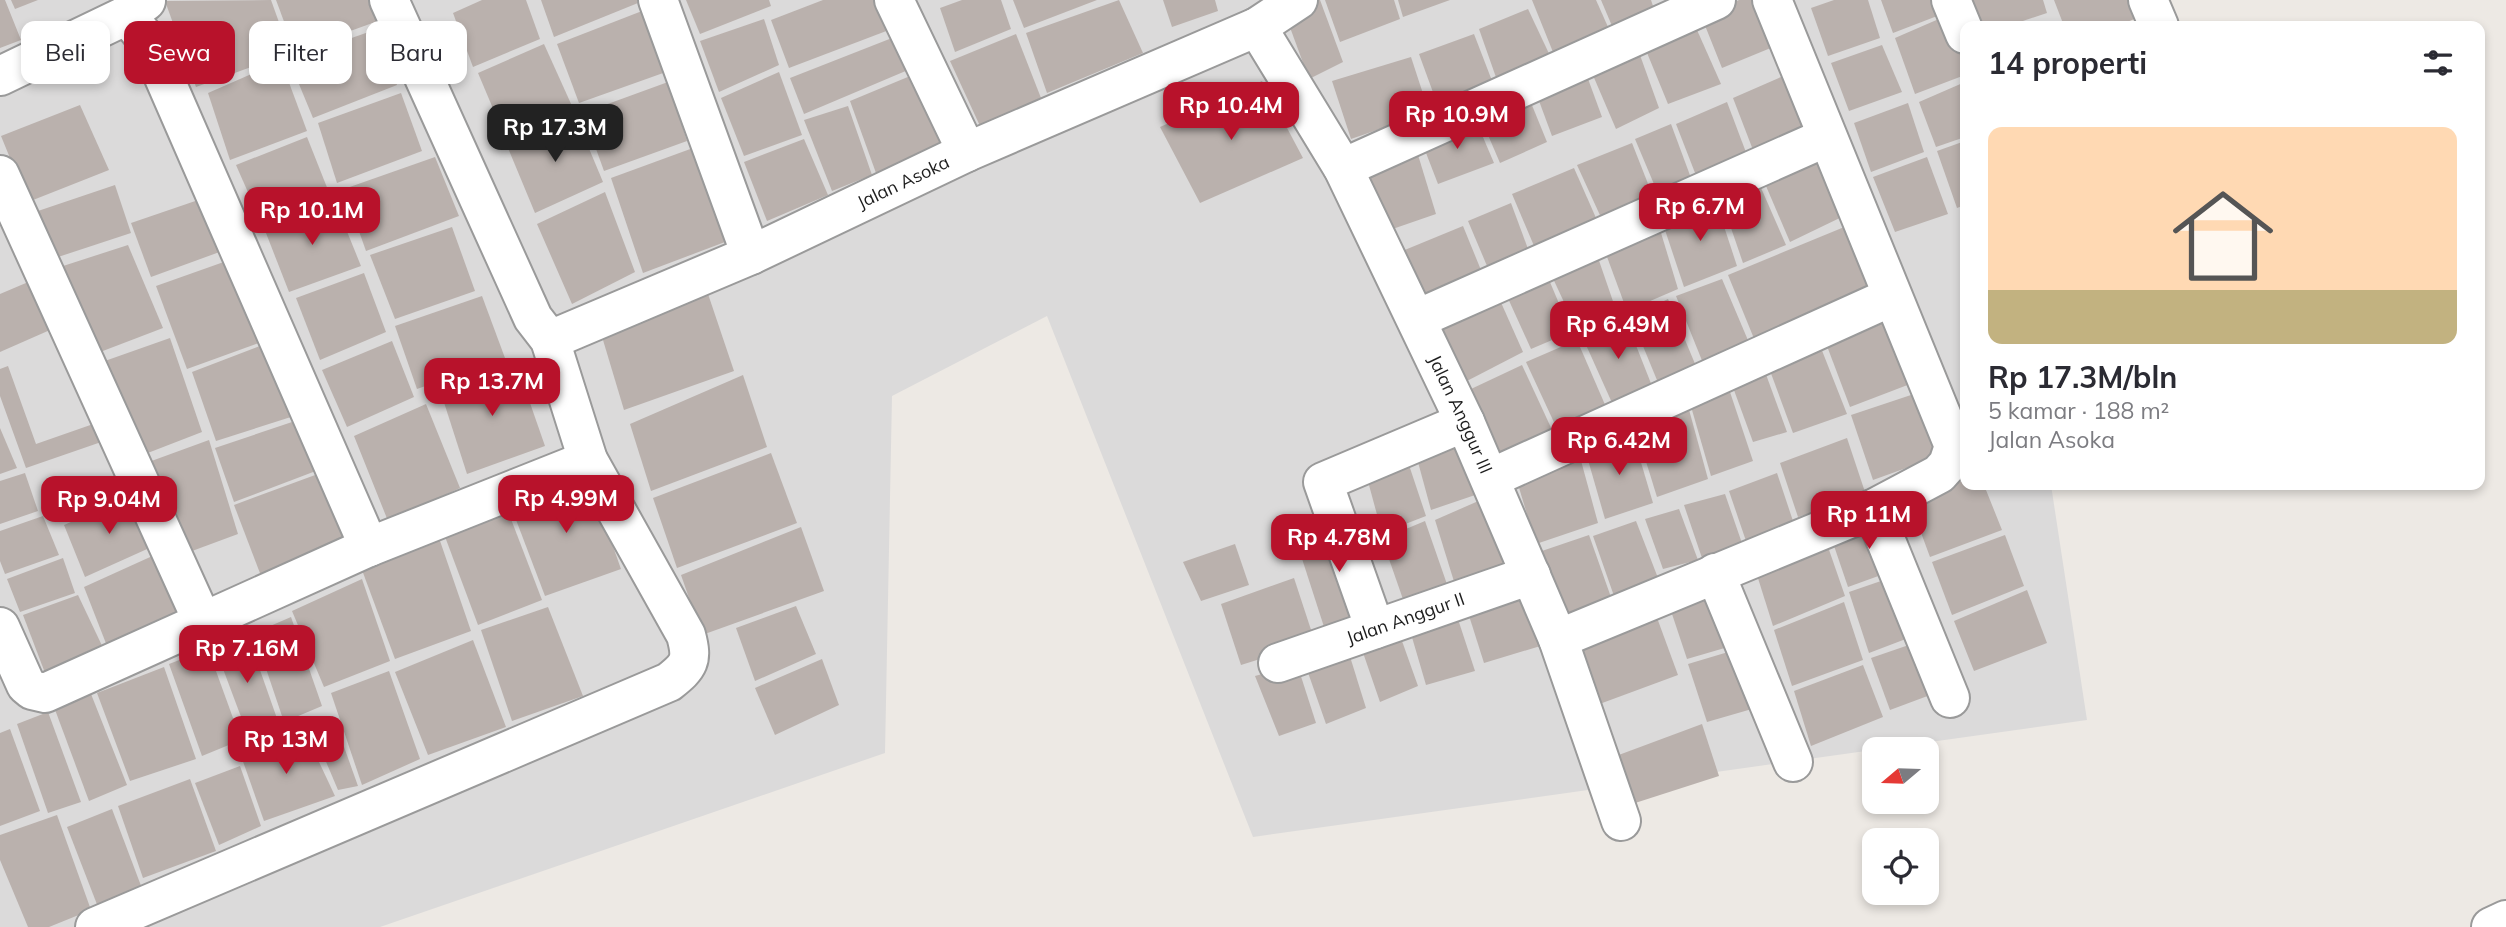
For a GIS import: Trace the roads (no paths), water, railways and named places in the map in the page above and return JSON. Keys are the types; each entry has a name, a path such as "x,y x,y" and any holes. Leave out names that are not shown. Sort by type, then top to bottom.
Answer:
{"street":[{"path":"95,927 669,682 685,669 691,653 686,635 588,460 550,340 533,318 389,0"},
{"path":"658,0 751,255"},
{"path":"894,0 967,152"},
{"name":"Jalan Asoka","path":"550,340 751,255 967,152 1257,27 1297,0"},
{"path":"1343,168 1716,0"},
{"path":"1558,639 1873,509 1939,474 1948,464 1954,446 1772,0"},
{"path":"1951,0 1960,22"},
{"path":"2148,0 2157,21"},
{"path":"0,76 137,8 149,43 369,547"},
{"name":"Jalan Anggur III","path":"1257,27 1343,168 1418,319 1491,478 1558,639 1621,821"},
{"path":"1418,319 1827,137"},
{"path":"0,175 202,620"},
{"path":"1491,478 1891,297"},
{"path":"1375,629 1323,482 1465,422"},
{"path":"0,627 26,685 32,691 45,693 369,547 588,460"},
{"path":"1873,509 1950,698"},
{"path":"1715,573 1793,762"},
{"name":"Jalan Anggur II","path":"1279,663 1531,575"},
{"path":"2491,927 2506,920"}]}
